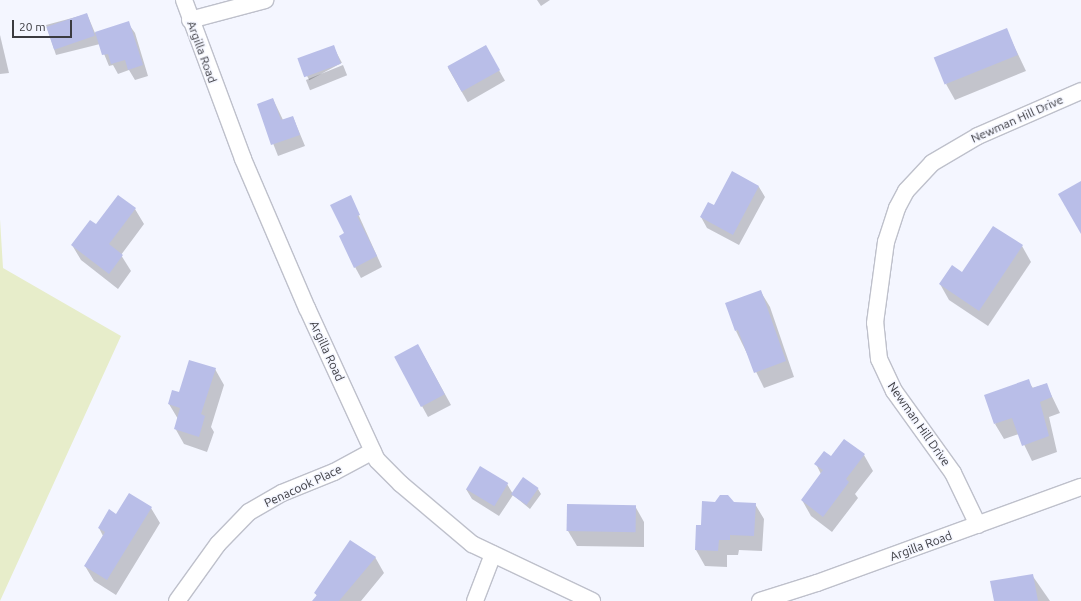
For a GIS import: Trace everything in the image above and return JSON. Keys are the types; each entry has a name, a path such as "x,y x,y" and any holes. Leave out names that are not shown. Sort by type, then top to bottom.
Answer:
{"street":[{"name":"Argilla Road","path":"184,0 190,20 243,159 307,308 377,460 400,484 446,524 472,544 592,601"},
{"path":"190,20 265,0"},
{"name":"Newman Hill Drive","path":"978,525 953,473 894,391 879,359 875,323 886,242 896,208 906,191 932,163 978,136 1081,91"},
{"name":"Penacook Place","path":"177,601 218,544 248,512 282,493 334,472 373,451"},
{"name":"Argilla Road","path":"764,601 1081,487"},
{"path":"475,601 493,554"}],"green space":[{"path":"0,219 3,268 121,336 0,601"}],"building":[{"path":"87,13 95,36 54,50 46,27"},
{"path":"129,21 143,65 128,70 125,60 111,64 108,54 102,55 95,32"},
{"path":"1007,28 1018,55 945,84 934,58"},
{"path":"334,45 341,64 304,77 297,58"},
{"path":"486,45 500,70 462,92 448,66"},
{"path":"273,98 281,120 293,116 300,135 271,145 257,104"},
{"path":"732,171 759,186 733,235 700,217 708,202 714,205"},
{"path":"1081,181 1081,234 1058,194"},
{"path":"118,195 136,208 109,244 123,255 109,274 71,245 90,220 96,224"},
{"path":"351,195 360,215 357,216 377,256 354,268 339,236 344,233 330,205"},
{"path":"993,226 1023,245 979,311 939,284 952,265 962,272"},
{"path":"761,290 786,361 754,373 738,330 735,331 725,303"},
{"path":"418,344 445,394 421,407 394,357"},
{"path":"189,360 216,368 201,414 205,416 199,437 174,429 180,408 168,404 172,390 179,392"},
{"path":"1029,379 1032,388 1047,383 1052,397 1040,402 1049,436 1022,446 1012,418 994,424 984,395"},
{"path":"844,439 865,454 846,479 849,482 823,517 801,500 823,470 814,464 824,451 831,456"},
{"path":"480,466 508,483 494,506 466,489"},
{"path":"523,477 539,488 527,505 511,494"},
{"path":"129,493 152,507 107,580 84,566 105,532 98,528 109,509 116,514"},
{"path":"720,495 728,495 734,502 756,503 754,536 730,535 730,540 719,540 718,551 695,550 696,525 701,525 702,501 715,502"},
{"path":"567,504 636,505 636,532 567,531"},
{"path":"350,540 376,557 339,601 312,601 317,595 314,593"},
{"path":"1033,574 1038,601 994,601 990,581"}]}
